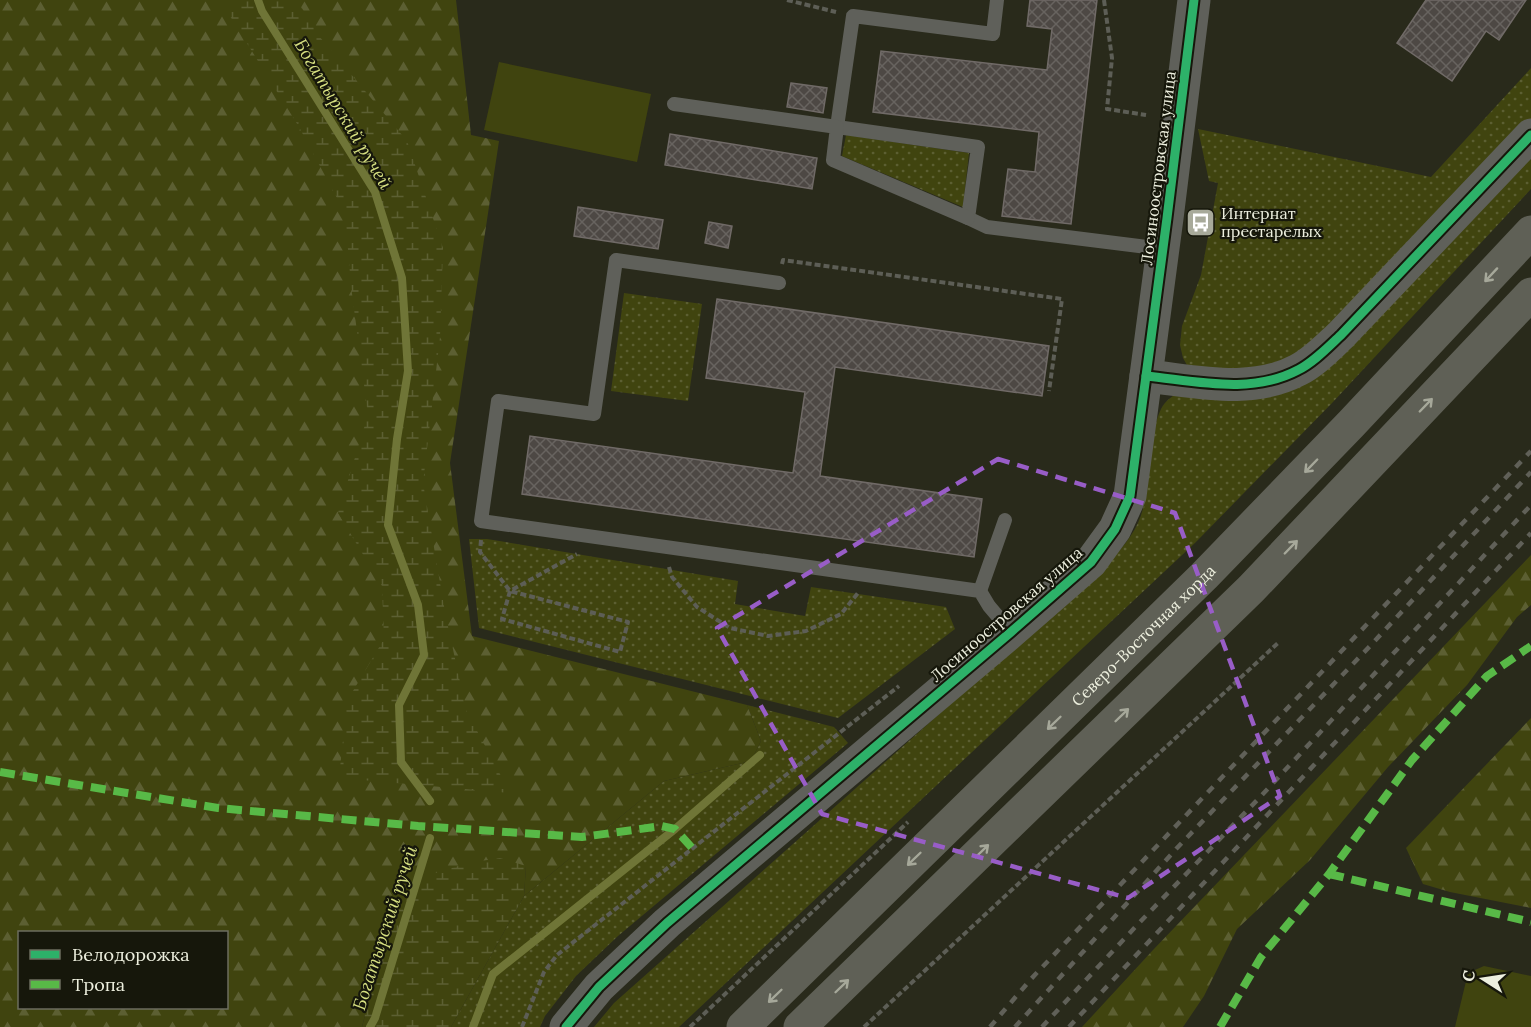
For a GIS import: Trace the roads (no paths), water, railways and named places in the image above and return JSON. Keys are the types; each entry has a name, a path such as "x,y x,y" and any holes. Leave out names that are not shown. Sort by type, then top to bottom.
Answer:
{"main road":[{"name":"Северо-Восточная хорда","path":"743,1027 1204,576 1351,424 1531,232"},
{"path":"800,1027 1251,589 1531,294"}],"street":[{"name":"Лосиноостровская улица","path":"566,1027 600,987 667,923 1091,562 1115,529 1130,496 1194,0"},
{"path":"1146,376 1234,385 1257,384 1299,370 1341,335 1531,135"}],"lane":[{"path":"998,0 993,34 853,16 833,160 987,227 1163,249"},
{"path":"674,104 978,147 968,218"},
{"path":"779,283 616,260 594,414 498,401 482,521 980,591"},
{"path":"980,591 1005,520"},
{"path":"980,591 989,606 1011,632"}],"waterway":[{"name":"Богатырский ручей","path":"258,0 262,11 375,192 402,278 408,371 397,439 388,525 418,605 424,655 399,705 401,762 430,801"},
{"path":"473,1027 493,974 675,829 760,755"},
{"name":"Богатырский ручей","path":"370,1027 375,1018 430,838"}],"railway":[{"path":"990,1027 1031,979 1531,451"},
{"path":"1015,1027 1177,848 1371,645 1531,472"},
{"path":"1042,1027 1262,795 1531,505"},
{"path":"1069,1027 1531,533"}],"place":[{"name":"Интернат престарелых","path":"1200,222"}]}
